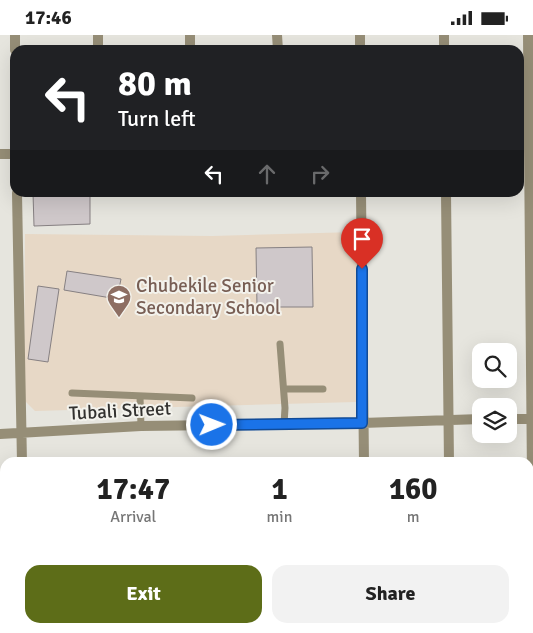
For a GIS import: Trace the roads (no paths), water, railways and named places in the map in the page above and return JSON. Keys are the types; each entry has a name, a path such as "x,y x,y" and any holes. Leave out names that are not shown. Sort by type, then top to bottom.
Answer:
{"street":[{"path":"528,35 532,145 532,457"},
{"path":"17,197 22,457"},
{"path":"361,197 364,457"},
{"path":"446,197 449,457"},
{"name":"Tubali Street","path":"0,434 141,425 362,423 472,419"},
{"path":"517,419 532,419"}],"lane":[{"path":"280,344 284,389 284,424"},
{"path":"284,389 323,389"},
{"path":"72,393 192,398"},
{"path":"140,397 141,425"}],"place":[{"name":"Chubekile Senior Secondary School","path":"119,318"}]}
